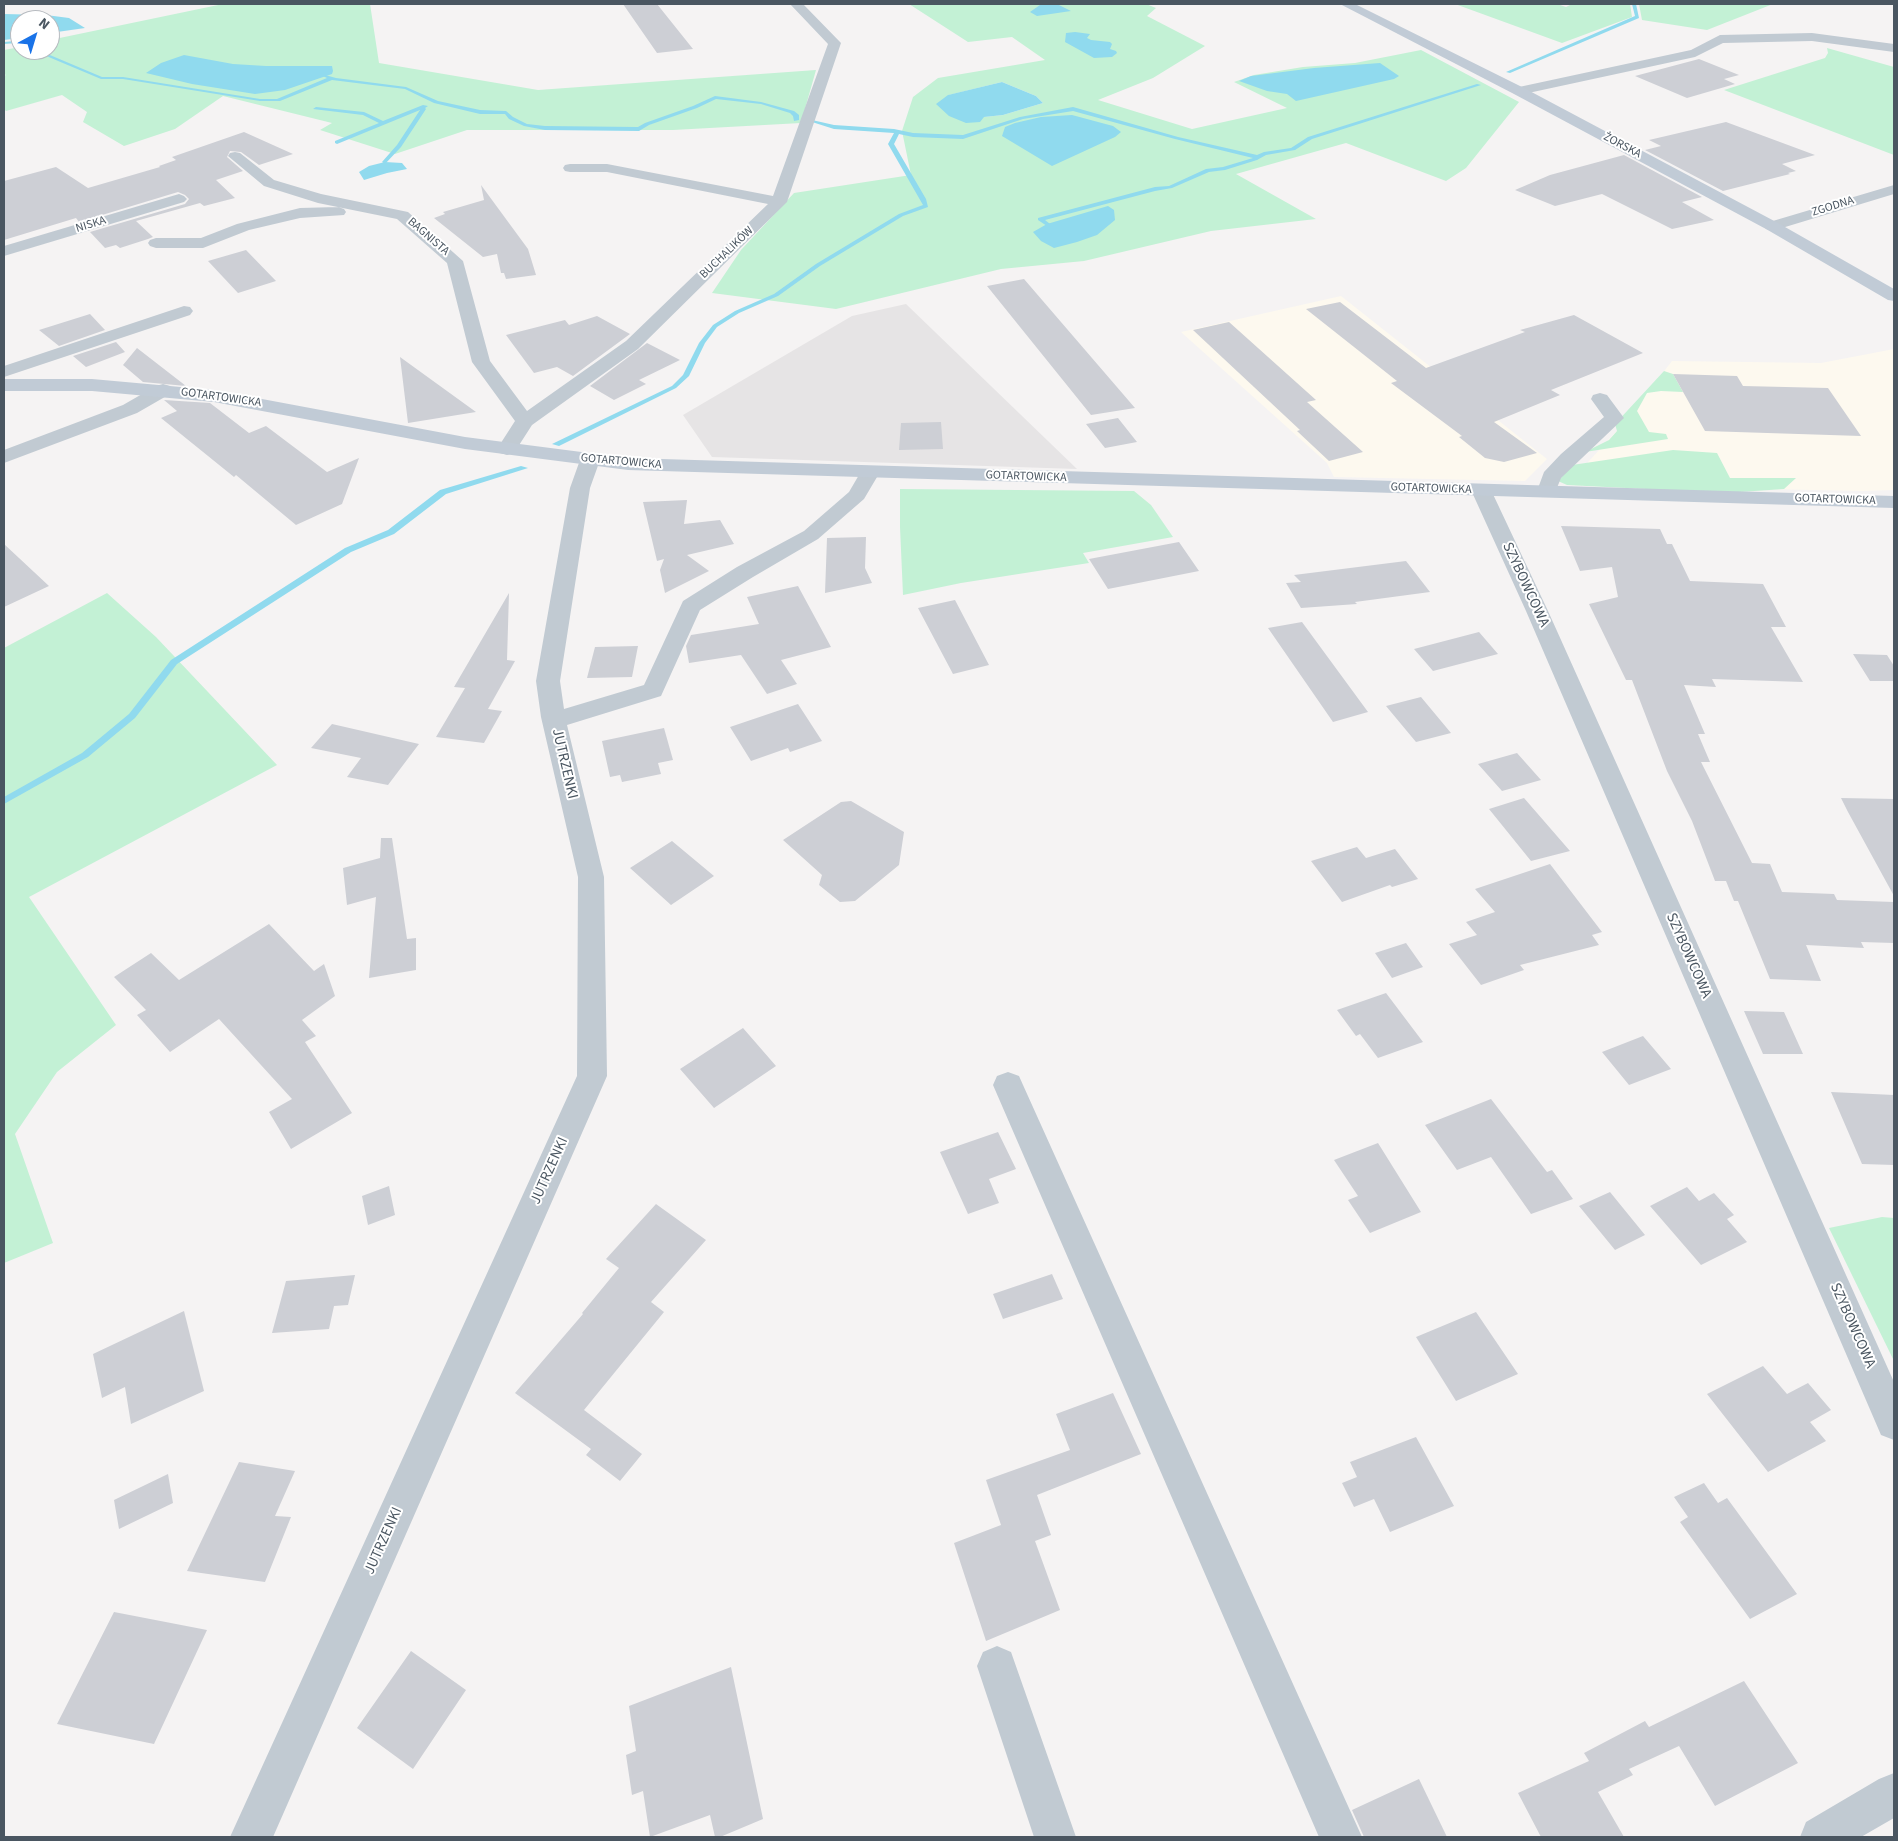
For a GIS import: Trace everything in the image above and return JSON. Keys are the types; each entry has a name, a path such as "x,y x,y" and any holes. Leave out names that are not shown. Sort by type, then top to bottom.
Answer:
{"street":[{"name":"BUCHALIKÓW","path":"507,450 525,421 632,346 779,202 835,43 796,4"},
{"name":"ŻORSKA","path":"1352,4 1519,90 1772,226 1894,296"},
{"path":"1519,90 1695,53 1720,39 1812,37 1894,48"},
{"name":"BAGNISTA","path":"235,156 269,183 318,198 402,214 456,261 481,362 525,421"},
{"path":"570,168 607,168 779,202"},
{"name":"ZGODNA","path":"1772,226 1894,189"},
{"name":"NISKA","path":"4,251 179,199"},
{"path":"156,243 203,242 243,227 300,213 385,211"},
{"path":"4,372 184,311"},
{"name":"GOTARTOWICKA","path":"4,385 66,384 163,390 245,401 373,427 507,450 590,460 676,466 1894,502"},
{"name":"GOTARTOWICKA","path":"4,457 130,409 163,390"},
{"path":"1547,491 1551,476 1568,458 1614,418 1600,399"},
{"name":"JUTRZENKI","path":"250,1837 592,1076 591,878 553,717 548,681 580,488 590,460"},
{"path":"553,717 567,717 653,690 691,606 745,572 812,535 857,496 870,472"},
{"name":"SZYBOWCOWA","path":"1481,490 1537,611 1894,1422"},
{"path":"1008,1085 1341,1837"},
{"path":"997,1666 1055,1837"},
{"path":"1821,1837 1894,1794"}],"shaded area":[{"path":"1341,296 1547,459 1525,481 1334,477 1327,463 1181,332"},
{"path":"906,304 1077,469 712,457 683,415 852,316"},
{"path":"1894,349 1894,490 1567,485 1623,424 1672,361 1821,363"}],"green space":[{"path":"223,4 370,4 379,63 538,90 816,70 801,123 673,130 467,130 395,154 320,130 332,123 223,96 175,129 124,146 83,122 87,112 62,95 6,111 4,109 4,76 6,75 4,74 4,50 10,49 10,60 60,60 60,38"},
{"path":"909,4 1146,4 1156,8 1147,16 1205,46 1153,78 1098,100 1192,129 1287,108 1234,82 1254,75 1303,67 1355,63 1421,50 1519,102 1466,168 1446,181 1346,143 1236,174 1316,219 1211,231 1084,261 1001,269 836,309 712,293 741,250 794,193 911,175 902,131 913,97 938,78 1045,60 1012,37 968,42","holes":["1002,82 1036,96 1043,103 1003,115 984,117 949,95"]},
{"path":"1455,4 1557,4 1566,7 1572,4 1630,4 1632,17 1562,43"},
{"path":"1639,4 1773,4 1707,30 1642,20"},
{"path":"1827,48 1894,67 1894,155 1724,90 1825,58 1828,53"},
{"path":"1664,371 1673,374 1683,392 1661,391 1647,393 1637,411 1649,432 1666,434 1668,439 1585,452 1609,440 1617,431 1615,424"},
{"path":"1673,450 1717,453 1730,478 1796,478 1784,489 1725,493 1567,485 1558,481 1572,465"},
{"path":"900,489 1134,491 1151,505 1173,537 1083,553 1089,563 961,583 903,595"},
{"path":"107,593 156,637 277,765 29,897 116,1025 57,1072 15,1134 53,1243 4,1263 4,648"},
{"path":"1882,1217 1894,1218 1894,1361 1829,1228"}],"water":[{"path":"1057,4 1071,11 1037,16 1030,12 1040,5"},
{"path":"4,14 10,14 10,39 4,40"},
{"path":"60,17 69,18 85,28 60,32"},
{"path":"1066,33 1090,34 1087,38 1091,40 1110,42 1112,44 1110,49 1117,53 1112,57 1094,58 1065,42"},
{"path":"184,55 233,64 332,66 333,71 332,74 285,90 255,94 192,84 146,73 161,63"},
{"path":"1380,63 1399,76 1394,79 1296,101 1287,94 1267,91 1239,81 1251,76 1314,68"},
{"path":"1002,82 1036,96 1043,103 1003,115 984,117 980,122 966,123 949,116 936,104 948,95"},
{"path":"1072,115 1113,126 1121,132 1115,137 1052,166 1002,136 1005,127 1015,123 1041,117"},
{"path":"385,162 402,163 407,169 364,180 359,172 369,166"},
{"path":"1108,206 1114,210 1115,220 1097,235 1077,242 1054,248 1041,241 1033,232 1047,224"}],"building":[{"path":"623,4 657,4 693,49 657,53"},
{"path":"1699,59 1739,75 1724,79 1735,84 1687,98 1635,76"},
{"path":"1726,122 1815,155 1782,164 1796,171 1788,173 1790,174 1723,191 1645,150 1661,146 1649,140"},
{"path":"244,132 293,154 259,165 241,152 230,151 227,157 243,171 216,180 235,198 204,206 200,203 136,221 153,237 120,248 116,245 105,248 90,232 185,204 189,199 185,195 178,192 79,222 76,218 4,240 4,181 56,167 88,188 160,167 176,160 172,157"},
{"path":"1624,155 1702,197 1682,202 1714,220 1672,229 1602,194 1555,206 1515,190 1550,175"},
{"path":"481,185 528,249 536,275 506,279 504,273 501,273 497,254 483,257 434,218 445,214 443,212 484,200"},
{"path":"246,250 276,281 238,293 208,261"},
{"path":"1024,279 1135,408 1091,415 987,286"},
{"path":"1340,302 1426,368 1525,332 1520,330 1574,315 1643,353 1551,390 1560,395 1494,422 1537,453 1504,462 1485,458 1459,437 1462,436 1391,383 1397,381 1306,309"},
{"path":"90,314 105,330 59,346 39,330"},
{"path":"597,316 630,334 573,376 557,367 534,373 506,335 565,320 569,325"},
{"path":"1229,322 1316,400 1307,402 1363,452 1329,461 1297,431 1300,430 1193,330"},
{"path":"116,342 125,352 86,367 73,356"},
{"path":"647,343 680,360 639,380 646,384 614,400 590,386"},
{"path":"137,348 186,386 143,382 123,365"},
{"path":"400,357 476,412 408,423"},
{"path":"1673,374 1737,376 1743,386 1828,388 1861,436 1705,431"},
{"path":"164,400 210,403 249,433 266,426 327,472 359,458 342,504 296,525 236,475 234,477 161,418 177,411"},
{"path":"1118,418 1137,442 1105,448 1086,424"},
{"path":"941,422 943,449 899,450 901,423"},
{"path":"687,500 684,524 720,520 734,544 687,555 709,571 665,593 660,570 664,559 657,561 643,502"},
{"path":"1561,526 1660,529 1667,544 1672,544 1690,581 1763,584 1786,627 1771,627 1803,682 1712,679 1716,687 1684,685 1705,734 1698,734 1710,762 1701,762 1752,863 1770,864 1782,892 1834,894 1837,900 1894,902 1894,943 1861,942 1864,948 1806,945 1821,981 1770,979 1738,901 1734,901 1726,881 1715,881 1692,821 1667,771 1632,680 1626,680 1589,604 1618,597 1612,567 1580,571"},
{"path":"866,537 865,568 872,583 825,593 827,538"},
{"path":"1179,542 1199,571 1108,589 1089,559"},
{"path":"4,544 49,586 4,607"},
{"path":"1406,561 1430,592 1355,602 1357,604 1301,608 1286,583 1301,582 1294,575"},
{"path":"798,586 831,647 781,660 797,684 767,694 741,655 689,663 686,646 691,635 759,624 747,597"},
{"path":"509,593 507,660 515,661 488,709 502,711 484,743 436,737 465,688 454,687"},
{"path":"955,600 989,665 953,674 918,608"},
{"path":"1302,622 1368,712 1333,722 1268,628"},
{"path":"1479,632 1498,654 1433,671 1414,649"},
{"path":"638,646 632,677 587,678 595,647"},
{"path":"1853,654 1887,655 1894,666 1894,681 1870,681"},
{"path":"1421,697 1451,733 1416,742 1386,706"},
{"path":"798,704 822,741 790,752 788,748 751,761 730,727"},
{"path":"332,724 419,744 388,785 347,777 361,758 311,748"},
{"path":"664,728 673,760 658,763 661,774 622,782 620,775 610,777 602,741"},
{"path":"1517,753 1541,780 1502,791 1478,764"},
{"path":"1524,798 1570,851 1531,861 1489,809"},
{"path":"1841,798 1894,799 1894,896 1848,812"},
{"path":"851,801 904,832 899,865 855,901 840,902 819,885 822,875 783,840 841,802"},
{"path":"381,838 392,838 407,939 416,938 416,970 369,978 376,897 347,905 343,868 380,858"},
{"path":"672,841 714,876 671,905 630,868"},
{"path":"1357,847 1366,858 1395,849 1418,879 1392,887 1390,885 1342,902 1311,861"},
{"path":"1550,864 1602,932 1592,935 1599,945 1520,965 1524,970 1481,985 1449,944 1477,935 1466,922 1495,912 1475,889"},
{"path":"269,924 314,971 324,964 335,996 302,1020 316,1036 305,1042 352,1113 291,1149 269,1112 292,1099 219,1019 170,1052 137,1015 146,1010 114,977 151,953 179,980"},
{"path":"1406,943 1423,967 1392,978 1375,953"},
{"path":"1386,993 1423,1042 1378,1058 1360,1034 1356,1036 1337,1010"},
{"path":"1744,1011 1784,1012 1803,1054 1763,1054"},
{"path":"743,1028 776,1066 714,1108 680,1069"},
{"path":"1643,1036 1671,1069 1629,1085 1602,1052"},
{"path":"1831,1092 1894,1095 1894,1165 1862,1164"},
{"path":"1491,1099 1547,1172 1552,1170 1573,1199 1531,1214 1491,1157 1457,1170 1425,1125"},
{"path":"998,1132 1016,1169 989,1179 999,1203 968,1214 940,1152"},
{"path":"1378,1143 1421,1212 1370,1233 1348,1200 1358,1196 1334,1160"},
{"path":"389,1186 395,1215 368,1225 362,1196"},
{"path":"1687,1187 1699,1201 1714,1193 1734,1215 1727,1219 1747,1242 1701,1265 1650,1206"},
{"path":"1610,1192 1645,1235 1615,1250 1579,1206"},
{"path":"656,1204 706,1240 651,1302 664,1312 584,1410 642,1454 620,1481 586,1455 591,1449 515,1393 583,1314 619,1268 606,1259"},
{"path":"1052,1274 1063,1299 1003,1319 993,1294"},
{"path":"355,1275 348,1305 334,1306 329,1329 272,1333 286,1281"},
{"path":"184,1311 204,1391 131,1424 125,1387 102,1398 93,1354"},
{"path":"1476,1312 1518,1374 1456,1401 1416,1337"},
{"path":"1763,1366 1787,1394 1808,1383 1831,1410 1810,1422 1826,1441 1768,1472 1707,1394"},
{"path":"1113,1393 1141,1454 1037,1495 1051,1535 1035,1541 1060,1610 986,1641 954,1543 1001,1525 986,1480 1070,1450 1056,1414"},
{"path":"1416,1437 1454,1506 1390,1532 1374,1499 1354,1507 1342,1483 1357,1477 1350,1462"},
{"path":"239,1462 295,1471 275,1516 291,1517 265,1582 187,1571"},
{"path":"168,1474 173,1503 119,1529 114,1500"},
{"path":"1704,1483 1718,1503 1727,1498 1797,1594 1750,1619 1680,1522 1688,1517 1674,1497"},
{"path":"114,1612 207,1630 154,1744 57,1724"},
{"path":"411,1651 466,1690 413,1769 357,1728"},
{"path":"731,1667 763,1819 720,1837 715,1837 710,1815 650,1837 643,1791 632,1795 626,1755 636,1751 629,1706"},
{"path":"1744,1681 1798,1763 1715,1806 1679,1746 1629,1769 1633,1775 1598,1792 1624,1837 1541,1837 1518,1793 1589,1761 1584,1753 1645,1721 1649,1727"},
{"path":"1419,1779 1447,1837 1364,1837 1352,1810"}],"waterway":[{"path":"1508,72 1637,17 1634,4"},
{"path":"4,43 10,42"},
{"path":"58,60 101,78 123,78 260,100 278,100 332,78"},
{"path":"325,76 332,78"},
{"path":"332,78 406,88 436,102 480,112 506,113 511,118 526,125 545,128 639,129 647,124 695,107 715,97 761,103 792,112 796,115 796,120"},
{"path":"1047,224 1040,219 1155,189 1170,187 1208,170 1223,169 1255,159 1264,154 1293,149 1310,138 1479,85"},
{"path":"337,142 425,106"},
{"path":"316,109 364,114 383,123"},
{"path":"385,162 399,146 423,109"},
{"path":"814,121 834,127 894,131 913,135 963,137 1022,118 1073,109 1177,138 1257,157"},
{"path":"556,444 674,387 686,376 702,343 715,326 737,312 776,295 818,265 901,215 926,206 891,144 897,132"},
{"path":"4,801 85,755 132,716 174,662 299,581 348,550 391,532 443,492 524,468"}]}
